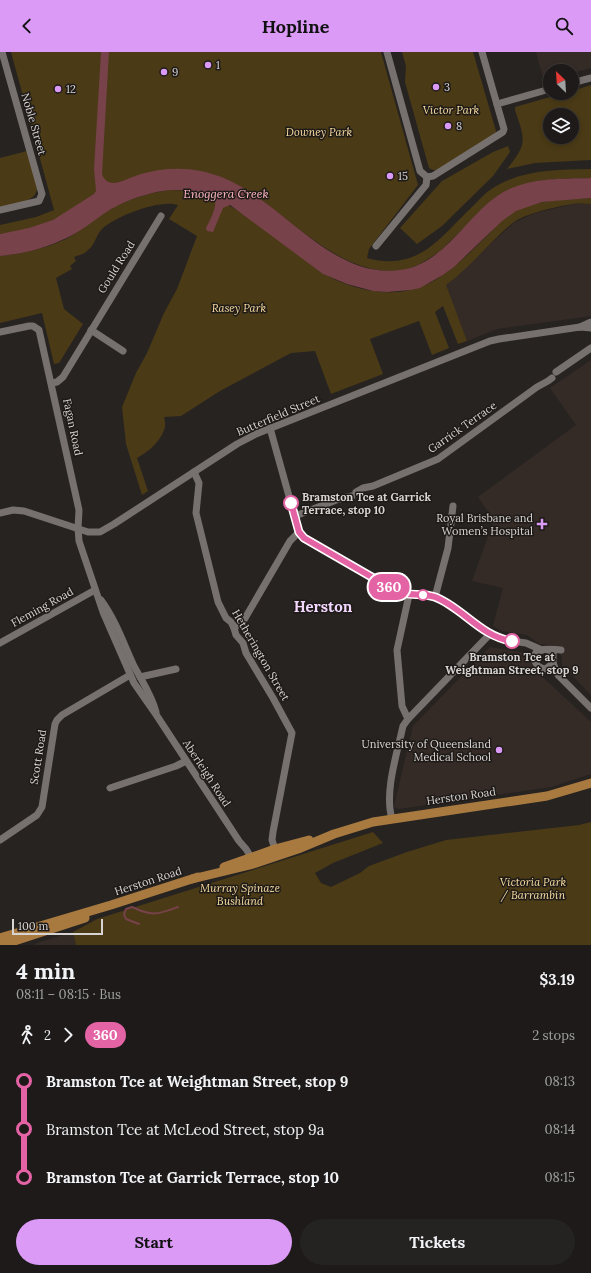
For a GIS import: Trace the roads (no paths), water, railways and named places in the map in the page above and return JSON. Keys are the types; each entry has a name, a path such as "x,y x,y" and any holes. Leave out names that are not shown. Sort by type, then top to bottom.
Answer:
{"main road":[{"name":"Herston Road","path":"248,861 275,849 334,834 373,822 547,796 591,784"},
{"name":"Herston Road","path":"2,945 111,905 248,861 298,849 334,834"},
{"name":"Herston Road","path":"0,938 23,938"}],"street":[{"name":"Noble Street","path":"0,210 39,201 42,194 2,52"},
{"path":"387,52 420,171 427,177"},
{"path":"427,177 433,176 501,135 504,129 482,52"},
{"path":"579,81 591,78"},
{"path":"497,104 543,92"},
{"path":"376,246 426,185 427,177"},
{"name":"Gould Road","path":"52,383 57,382 63,377 161,216"},
{"name":"Butterfield Street","path":"580,327 591,322"},
{"name":"Fagan Road","path":"0,332 30,326 33,326 39,330 79,510 78,528"},
{"name":"Butterfield Street","path":"0,513 13,510 24,511 88,532 102,531 245,439 270,428 499,338 580,327 591,328"},
{"path":"91,330 123,350"},
{"name":"Garrick Terrace","path":"295,516 354,494 363,488 373,486 434,462 537,387 547,382 554,375 591,348"},
{"path":"270,428 299,532 304,538 396,591 409,595 435,597 490,634 504,640 526,643 553,654 558,675"},
{"name":"Hetherington Street","path":"194,472 199,483 196,513 211,579 218,602 226,618 234,628 236,635 243,643 246,653 292,733 273,832 275,849"},
{"path":"435,597 448,548 453,506"},
{"name":"Aberleigh Road","path":"78,528 79,541 103,612 130,676 140,693 158,716 238,841 248,861"},
{"path":"234,628 244,620 290,541 299,532"},
{"name":"Aberleigh Road","path":"96,591 110,614 153,702 158,716"},
{"name":"Fleming Road","path":"0,642 96,591"},
{"path":"408,719 402,706 397,650 409,595"},
{"path":"392,819 388,795 403,726 490,634"},
{"path":"526,643 535,656 534,660 537,666 558,675 591,708"},
{"path":"535,656 536,653 545,650"},
{"path":"546,669 554,662"},
{"path":"140,677 176,668"},
{"name":"Scott Road","path":"0,840 37,815 42,807 55,724 57,720 62,715 130,676"},
{"path":"110,788 176,766 186,761"}],"water":[{"name":"Enoggera Creek","path":"101,52 109,52 102,174 106,180 111,183 116,183 152,171 173,169 193,170 214,174 246,189 268,204 310,238 333,253 356,264 380,270 406,269 420,264 444,248 475,215 497,196 519,185 542,180 591,178 591,198 542,202 516,211 502,221 454,267 420,288 411,290 387,292 373,291 347,284 323,274 230,205 223,208 213,232 207,231 206,228 215,208 215,200 211,196 180,190 161,191 132,199 108,211 74,234 55,243 32,251 0,256 0,234 29,228 53,220 94,194 96,191 94,169"}],"waterway":[{"path":"139,924 126,919 124,914 126,909 132,907 145,912 160,913 178,907"}],"place":[{"name":"1","path":"208,65"},
{"name":"9","path":"164,72"},
{"name":"3","path":"436,87"},
{"name":"12","path":"58,89"},
{"name":"8","path":"448,126"},
{"name":"15","path":"390,176"},
{"name":"Bramston Tce at Garrick Terrace, stop 10","path":"291,503"},
{"name":"Royal Brisbane and Women’s Hospital","path":"542,524"},
{"name":"Bramston Tce at Weightman Street, stop 9","path":"512,641"},
{"name":"University of Queensland Medical School","path":"499,750"}],"district":[{"name":"Herston","path":"323,606"}],"park label":[{"name":"Victor Park","path":"451,110"},
{"name":"Downey Park","path":"319,132"},
{"name":"Rasey Park","path":"239,308"},
{"name":"Victoria Park / Barrambin","path":"533,888"},
{"name":"Murray Spinaze Bushland","path":"240,894"}]}
